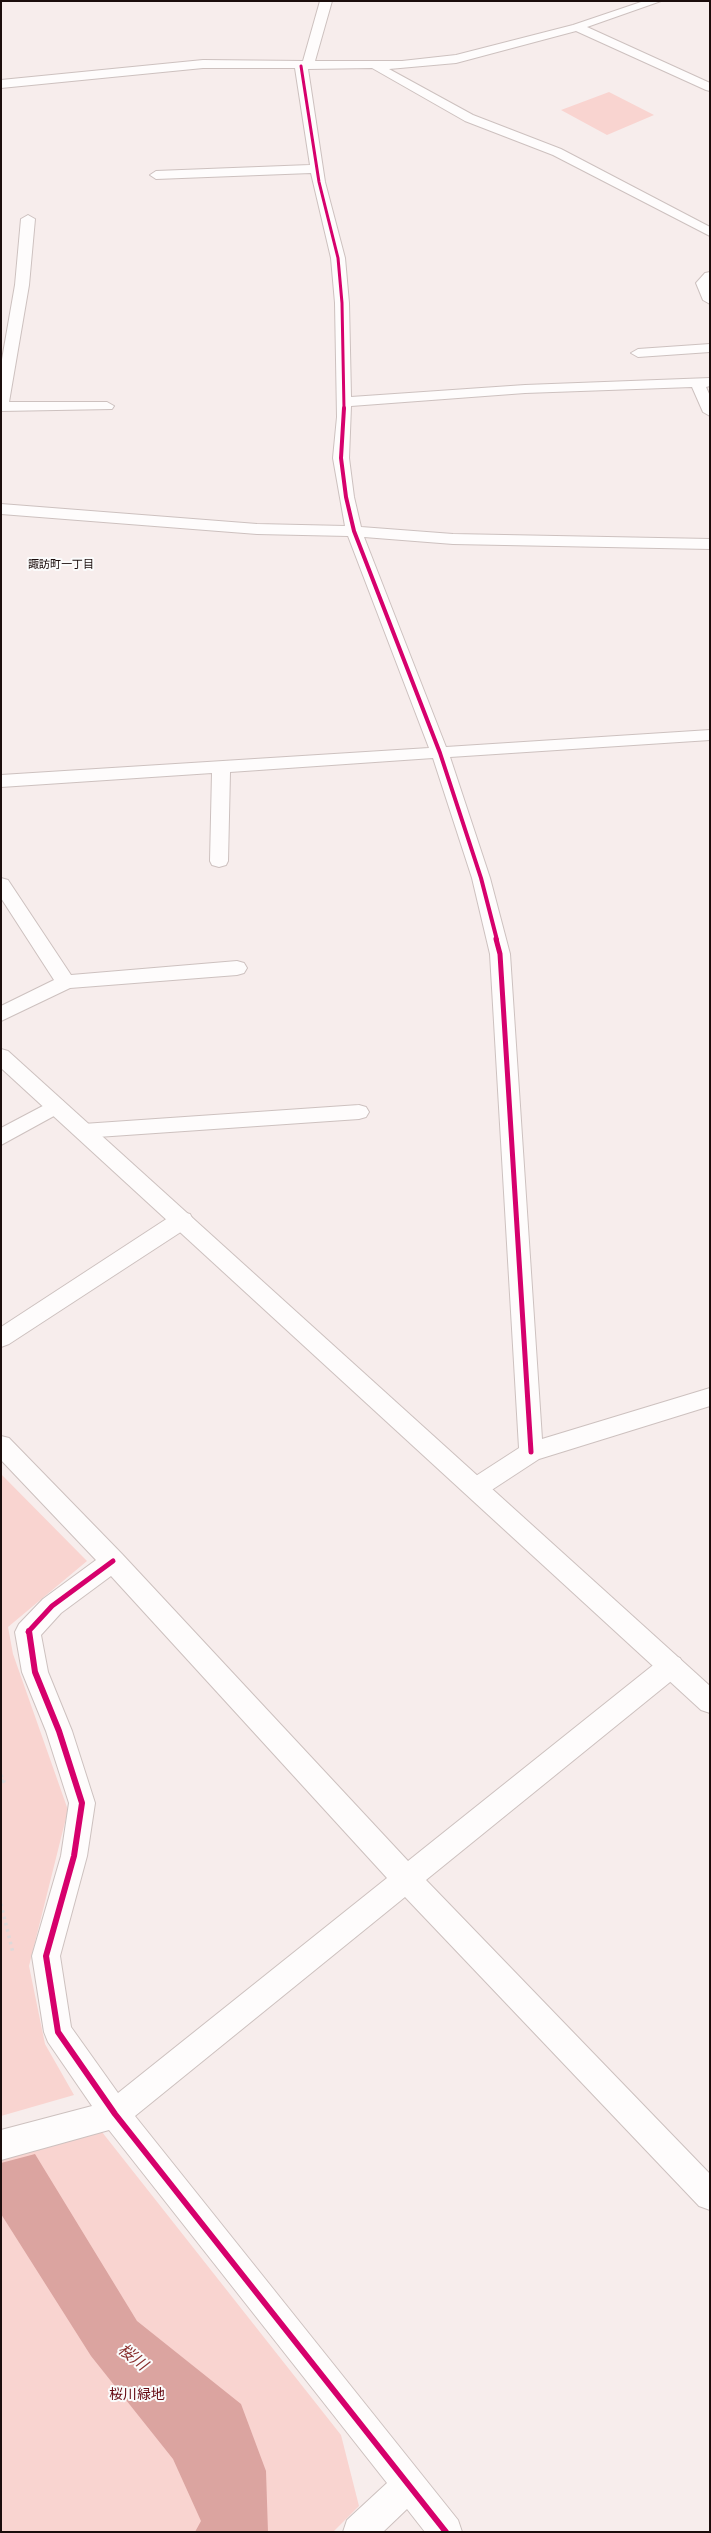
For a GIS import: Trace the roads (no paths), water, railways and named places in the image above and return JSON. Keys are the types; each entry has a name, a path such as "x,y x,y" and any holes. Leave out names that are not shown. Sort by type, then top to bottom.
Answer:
{"street":[{"path":"326,1 305,66 317,169 338,258 342,304 343,402 341,458 346,496 354,531 440,753 481,878 500,954 531,1452"},
{"path":"1,84 203,64 305,66 402,65 456,59 576,27 655,1"},
{"path":"576,27 710,88"},
{"path":"375,65 469,118 557,152 710,232"},
{"path":"156,175 317,169"},
{"path":"28,219 22,285 1,407 107,406"},
{"path":"710,276 703,283 710,300"},
{"path":"638,353 710,348"},
{"path":"343,402 525,389 704,383 710,412"},
{"path":"1,509 258,529 354,531 453,540 710,544"},
{"path":"1,781 710,735"},
{"path":"219,861 221,767"},
{"path":"1,884 66,982"},
{"path":"1,1014 66,982 237,968"},
{"path":"3,1060 182,1220 710,1702"},
{"path":"1,1137 56,1106"},
{"path":"83,1131 360,1112"},
{"path":"1,1338 182,1220"},
{"path":"476,1488 531,1452 710,1397"},
{"path":"1,1445 113,1561 408,1880 710,2195"},
{"path":"113,1561 52,1606 28,1632 35,1672 59,1731 82,1803 74,1856 46,1956 58,2032 115,2114 446,2532"},
{"path":"1,2145 115,2114 408,1880 671,1666"},
{"path":"359,2532 409,2485"}],"water":[{"name":"桜川","path":"35,2154 137,2321 241,2404 266,2471 268,2532 195,2532 201,2521 173,2459 91,2356 1,2214 1,2163"}],"district":[{"name":"諏訪町一丁目","path":"61,565"}],"park label":[{"name":"桜川緑地","path":"137,2395"}]}
